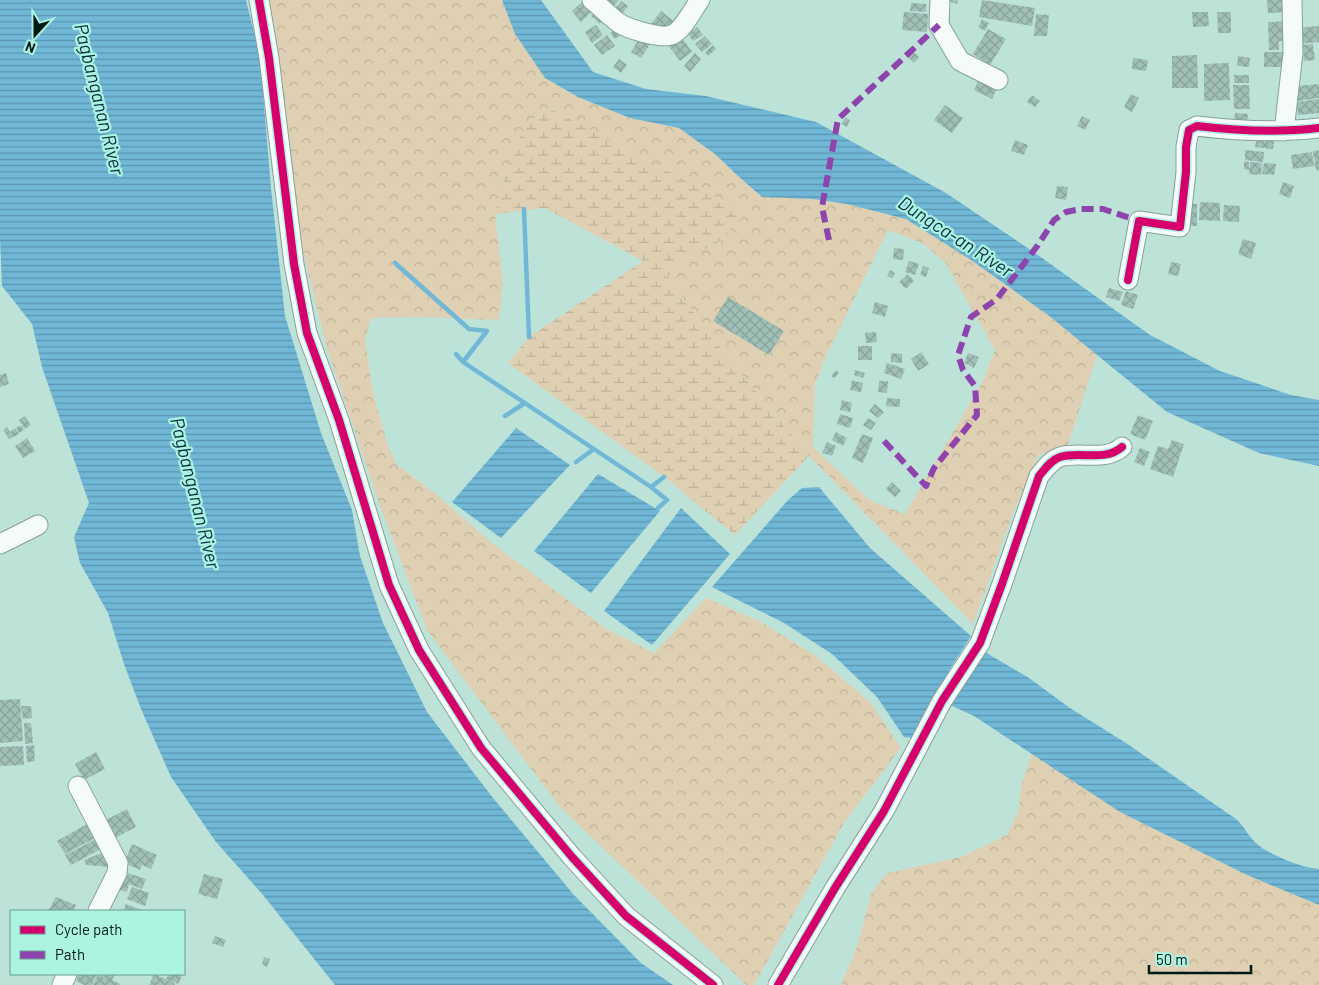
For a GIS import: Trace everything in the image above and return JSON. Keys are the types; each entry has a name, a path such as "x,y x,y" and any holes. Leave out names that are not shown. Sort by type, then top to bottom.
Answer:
{"street":[{"path":"259,0 269,58 294,264 307,333 340,420 389,585 415,642 481,748 572,857 626,916 713,985"},
{"path":"592,0 619,23 629,28 657,35 670,36 679,30 700,0"},
{"path":"940,0 938,25 960,62 998,80"},
{"path":"1284,131 1293,53 1292,0"},
{"path":"1128,280 1139,222 1180,228 1189,130 1197,126 1257,131 1319,128"},
{"path":"778,985 835,888 884,811 942,701 980,643 1039,476 1051,462 1060,457 1104,455 1115,453 1122,447"},
{"path":"0,544 38,525"},
{"path":"78,786 118,863 116,873 98,910"}],"green space":[{"path":"264,0 502,0 515,34 545,78 578,97 630,118 679,128 715,154 762,197 813,199 847,204 906,219 971,260 1048,315 1097,355 1068,445 1039,455 1015,508 973,624 809,456 713,339 668,278 673,268 723,239 745,213 549,108 525,125 507,170 495,214 503,283 499,320 420,317 371,318 365,340 373,392 387,443 397,465 437,495 493,544 605,628 654,653 706,598 761,622 816,656 871,703 901,748 845,821 754,985 746,985 559,806 427,630 376,495 327,349 303,252 274,40","holes":["888,230 922,243 945,262 995,350 982,383 905,514 869,500 813,447 815,384 827,354"]},
{"path":"549,108 746,213 723,239 673,268 668,278 713,339 809,456 735,535 664,477 508,363 529,337 643,261 545,208 495,214 507,170 525,125"},
{"path":"1032,754 1120,812 1247,875 1319,905 1319,985 841,985 858,944 871,894 887,873 961,857 1007,835 1019,810 1021,785"}],"water":[{"name":"Pagbanganan River","path":"0,0 246,0 260,57 271,188 285,316 321,433 352,510 360,556 383,623 427,712 493,798 574,895 641,963 673,985 335,985 263,895 216,842 171,777 141,709 108,613 80,563 74,537 89,503 42,367 32,324 2,286 0,238"},
{"name":"Dungca-an River","path":"502,0 541,0 593,72 646,89 706,96 816,122 946,193 1035,253 1150,335 1220,371 1291,395 1319,400 1319,466 1259,453 1167,412 1048,315 971,260 906,219 847,204 813,199 762,197 715,154 679,128 630,118 578,97 545,78 515,34"},
{"path":"516,428 570,465 501,538 452,502"},
{"path":"598,474 660,511 591,593 534,551"},
{"path":"819,487 870,548 971,636 950,669 913,738 904,737 877,697 832,654 784,623 712,587 788,500 802,488"},
{"path":"681,508 730,554 652,645 604,611"},
{"path":"985,652 1029,678 1070,708 1126,743 1236,819 1262,848 1286,860 1319,869 1319,905 1247,875 1120,812 974,716 948,704"}],"building":[{"path":"608,0 619,0 610,10 604,5"},
{"path":"945,0 958,0 957,4"},
{"path":"982,0 1035,8 1032,26 979,17"},
{"path":"1267,0 1288,0 1288,12 1268,13"},
{"path":"621,1 628,6 620,17 613,11"},
{"path":"582,2 592,11 581,22 572,11"},
{"path":"911,3 926,4 926,12 910,11"},
{"path":"599,7 608,15 600,24 591,16"},
{"path":"661,11 675,22 665,35 651,24"},
{"path":"904,12 928,14 927,32 902,30"},
{"path":"1192,12 1208,12 1209,26 1193,27"},
{"path":"1217,12 1231,12 1231,33 1218,33"},
{"path":"1036,14 1049,15 1047,36 1034,36"},
{"path":"982,19 989,23 985,31 978,27"},
{"path":"1288,21 1285,41 1279,41 1279,50 1269,50 1268,22"},
{"path":"596,25 603,35 592,43 585,32"},
{"path":"1319,26 1319,42 1296,44 1295,28"},
{"path":"619,27 624,33 615,39 610,33"},
{"path":"697,27 703,35 693,41 688,34"},
{"path":"988,29 1006,39 990,65 973,54"},
{"path":"642,34 652,41 641,58 631,52"},
{"path":"607,35 615,46 602,55 594,45"},
{"path":"681,36 692,52 680,61 668,45"},
{"path":"705,36 712,44 702,52 695,44"},
{"path":"1313,44 1315,60 1304,61 1303,45"},
{"path":"713,45 716,49 708,56 705,52"},
{"path":"913,52 919,57 914,63 908,57"},
{"path":"1264,52 1286,52 1286,67 1264,67"},
{"path":"695,53 701,59 690,72 684,66"},
{"path":"1197,55 1198,88 1172,88 1172,56"},
{"path":"1238,56 1250,58 1249,67 1237,66"},
{"path":"1133,58 1148,60 1146,71 1132,69"},
{"path":"619,59 627,65 621,73 613,67"},
{"path":"1229,63 1230,100 1204,101 1204,64"},
{"path":"1234,75 1249,75 1249,83 1234,83"},
{"path":"979,79 997,88 992,99 974,90"},
{"path":"1319,84 1319,98 1297,101 1296,86"},
{"path":"1233,85 1249,85 1250,109 1234,109"},
{"path":"1131,94 1139,98 1132,112 1124,107"},
{"path":"1032,95 1040,101 1035,107 1027,102"},
{"path":"1319,99 1319,113 1298,115 1297,102"},
{"path":"945,105 963,118 952,133 934,120"},
{"path":"1235,113 1248,114 1247,123 1234,123"},
{"path":"1082,116 1090,120 1085,130 1077,126"},
{"path":"845,117 850,120 847,127 842,124"},
{"path":"1203,132 1227,133 1227,139 1203,138"},
{"path":"1257,136 1275,138 1273,149 1255,147"},
{"path":"1015,140 1028,145 1024,155 1011,151"},
{"path":"1245,150 1264,152 1263,162 1245,160"},
{"path":"1319,150 1319,170 1316,171 1313,151"},
{"path":"1312,152 1314,166 1293,169 1291,155"},
{"path":"1244,161 1249,162 1249,170 1244,169"},
{"path":"1250,162 1262,163 1261,175 1249,174"},
{"path":"1264,163 1276,164 1274,175 1262,174"},
{"path":"1283,182 1294,186 1290,198 1279,194"},
{"path":"1057,186 1068,187 1066,200 1055,198"},
{"path":"1200,202 1220,203 1220,221 1199,220"},
{"path":"1186,204 1197,204 1197,226 1186,226"},
{"path":"1224,205 1240,206 1239,222 1223,221"},
{"path":"1243,239 1256,243 1251,259 1238,254"},
{"path":"894,248 904,249 903,260 893,259"},
{"path":"909,261 919,264 915,275 905,272"},
{"path":"1171,262 1181,264 1178,276 1168,274"},
{"path":"923,266 929,268 926,277 920,275"},
{"path":"890,270 895,273 892,278 887,276"},
{"path":"908,274 914,281 906,289 899,282"},
{"path":"1109,288 1123,292 1119,301 1106,297"},
{"path":"1126,291 1138,295 1133,309 1121,305"},
{"path":"728,297 784,331 769,355 713,321"},
{"path":"875,302 888,306 885,317 872,313"},
{"path":"876,332 877,342 866,343 865,333"},
{"path":"858,346 872,346 872,360 858,360"},
{"path":"921,352 929,364 918,371 911,359"},
{"path":"891,353 902,354 902,363 891,362"},
{"path":"968,353 979,357 974,368 964,363"},
{"path":"887,363 905,369 901,379 884,373"},
{"path":"836,370 839,373 834,378 831,376"},
{"path":"855,370 865,373 863,378 854,375"},
{"path":"6,373 9,384 0,387 0,375"},
{"path":"852,380 863,383 861,392 850,390"},
{"path":"879,381 888,381 887,393 878,392"},
{"path":"887,398 900,399 900,407 886,406"},
{"path":"842,400 852,403 850,412 840,410"},
{"path":"875,404 884,412 878,418 869,411"},
{"path":"840,414 853,418 850,428 837,424"},
{"path":"1138,415 1153,421 1145,440 1130,434"},
{"path":"25,416 31,425 25,429 19,420"},
{"path":"868,418 876,423 871,430 863,425"},
{"path":"21,425 24,430 19,433 16,428"},
{"path":"7,427 10,432 15,428 19,434 9,439 3,430"},
{"path":"836,432 847,438 843,446 832,440"},
{"path":"862,434 873,438 863,463 852,458"},
{"path":"27,438 35,451 23,458 15,446"},
{"path":"1172,440 1184,444 1173,477 1150,469 1158,446 1168,449"},
{"path":"827,442 836,446 832,456 822,453"},
{"path":"1140,448 1150,452 1144,466 1134,462"},
{"path":"892,482 901,491 895,497 886,489"},
{"path":"20,699 23,741 0,743 0,700"},
{"path":"21,706 31,706 32,718 23,719"},
{"path":"24,723 31,723 33,743 25,744"},
{"path":"34,745 35,761 27,762 26,746"},
{"path":"23,746 24,765 0,766 0,747"},
{"path":"96,752 105,769 84,780 75,764"},
{"path":"127,809 136,827 113,839 104,821"},
{"path":"89,823 97,837 65,854 57,841"},
{"path":"98,838 103,848 71,865 65,855"},
{"path":"132,844 157,855 151,869 142,865 140,870 124,863"},
{"path":"104,852 110,867 86,865 84,860"},
{"path":"125,872 146,879 142,889 129,884 127,892 119,890"},
{"path":"204,874 223,879 217,899 198,894"},
{"path":"132,887 149,893 145,906 127,899"},
{"path":"56,897 76,905 74,910 49,910"},
{"path":"126,904 141,910 123,910"},
{"path":"215,936 226,940 223,947 212,943"},
{"path":"264,957 270,959 267,967 262,964"},
{"path":"79,975 97,975 92,985 84,985 76,981"},
{"path":"98,975 104,977 105,975 114,975 112,980 120,984 120,985 93,985"},
{"path":"154,975 156,975 175,985 149,985"},
{"path":"168,975 182,975 178,984 166,979"}],"waterway":[{"path":"524,209 529,337"},
{"path":"395,263 469,329 487,331 463,362 651,487 664,477"},
{"path":"456,354 463,362"},
{"path":"505,416 525,403"},
{"path":"576,462 594,449"},
{"path":"651,487 667,500 658,508"}],"marked path":[{"path":"829,240 822,207 838,119 939,25"},
{"path":"884,441 926,486 934,468 977,415 975,386 963,370 958,355 971,317 997,299 1038,245 1054,220 1066,212 1081,209 1103,209 1139,221"}],"cycle path":[{"path":"259,0 269,58 294,264 307,333 339,420 389,585 419,650 481,748 572,857 626,916 713,985"},
{"path":"1128,280 1139,221 1180,227 1189,130 1197,126 1258,131 1319,128"},
{"path":"778,985 835,888 884,811 942,701 980,643 1039,476 1057,458 1068,455 1108,454 1122,447"}]}
